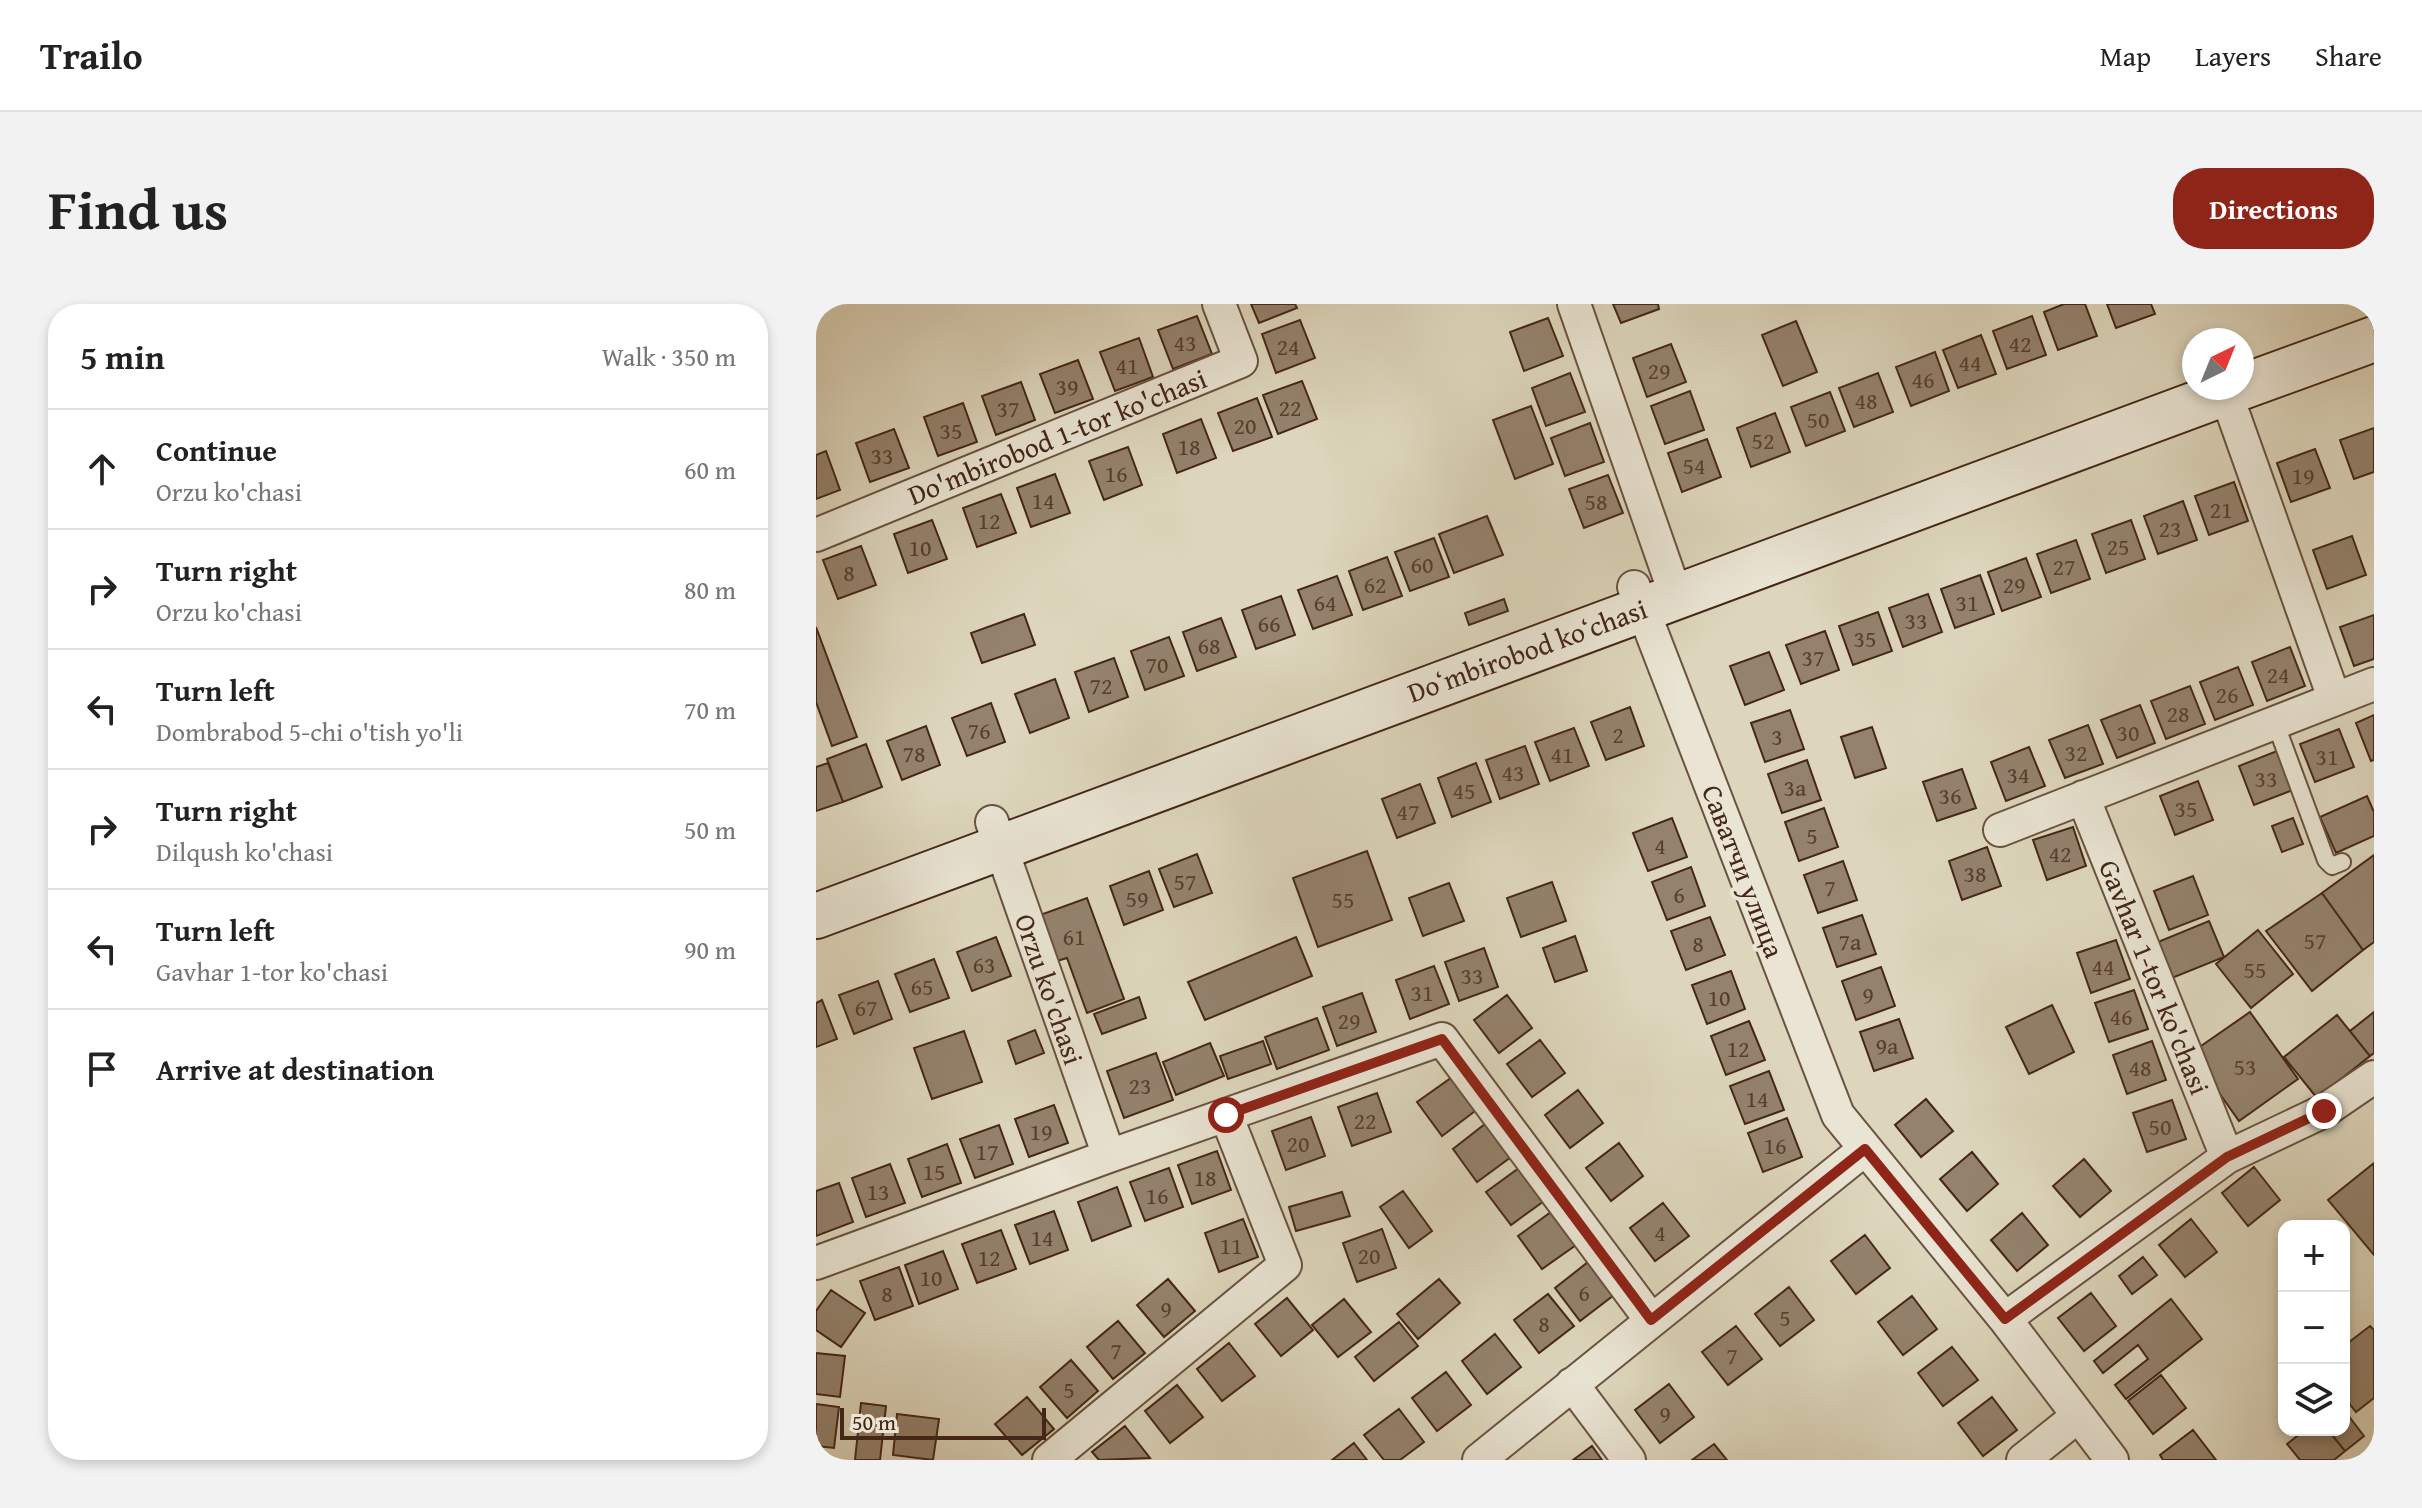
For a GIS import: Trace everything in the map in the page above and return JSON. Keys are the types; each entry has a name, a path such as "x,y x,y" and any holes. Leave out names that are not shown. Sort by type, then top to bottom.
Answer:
{"main road":[{"name":"Doʻmbirobod koʻchasi","path":"2254,371 2374,315"},
{"name":"Doʻmbirobod koʻchasi","path":"2254,375 2374,339"},
{"name":"Doʻmbirobod koʻchasi","path":"816,890 997,834 2182,400"},
{"name":"Doʻmbirobod koʻchasi","path":"816,916 997,834"}],"street":[{"name":"Do'mbirobod 1-tor ko'chasi","path":"816,535 1241,361 1219,304"},
{"name":"Саватчи улица","path":"1574,304 1655,591 1838,1115 2005,1319 2112,1460"},
{"path":"2234,400 2334,698"},
{"path":"2000,830 2374,684"},
{"name":"Gavhar 1-tor ko'chasi","path":"2083,797 2227,1157"},
{"name":"Orzu ko'chasi","path":"997,834 1109,1156"},
{"path":"816,1263 1442,1039 1651,1320"},
{"path":"2005,1319 2227,1157 2324,1111 2374,1077"},
{"path":"1049,1460 1285,1265 1226,1115"},
{"path":"1479,1460 1865,1149"},
{"path":"1572,1384 1629,1460"},
{"path":"2023,1460 2078,1416"}],"lane":[{"path":"2275,722 2326,860 2332,866 2342,862"}],"building":[{"path":"1251,304 1295,304 1297,308 1259,323"},
{"path":"1613,304 1658,304 1659,309 1621,323"},
{"path":"2064,304 2085,304 2097,336 2058,350 2044,312"},
{"path":"2107,304 2151,304 2155,314 2116,328"},
{"path":"1197,316 1212,354 1173,369 1158,330"},
{"path":"2032,316 2046,355 2007,369 1993,331"},
{"path":"1548,318 1563,356 1524,371 1510,332"},
{"path":"1300,320 1315,358 1276,373 1262,334"},
{"path":"1796,321 1817,372 1783,386 1762,335"},
{"path":"1981,335 1996,374 1958,388 1943,350"},
{"path":"1139,338 1153,377 1115,391 1100,352"},
{"path":"1671,344 1686,382 1647,397 1633,358"},
{"path":"1935,352 1949,391 1911,406 1896,367"},
{"path":"1078,360 1093,399 1055,413 1040,374"},
{"path":"1570,373 1585,412 1546,426 1532,388"},
{"path":"1878,373 1893,412 1854,427 1839,388"},
{"path":"1302,381 1317,419 1278,434 1263,395"},
{"path":"1021,382 1035,420 996,435 982,396"},
{"path":"1690,391 1704,430 1665,444 1651,406"},
{"path":"1830,392 1845,431 1806,446 1791,407"},
{"path":"1257,398 1272,437 1233,451 1218,413"},
{"path":"963,403 977,442 938,456 924,417"},
{"path":"1531,406 1553,464 1515,479 1493,420"},
{"path":"1775,413 1790,452 1751,467 1737,428"},
{"path":"1201,419 1216,458 1177,473 1163,434"},
{"path":"1590,423 1604,462 1565,476 1551,438"},
{"path":"2374,428 2374,472 2354,479 2340,440"},
{"path":"894,429 909,468 870,482 856,443"},
{"path":"1707,439 1721,477 1682,492 1668,453"},
{"path":"1128,447 1142,485 1104,500 1089,461"},
{"path":"2315,449 2330,488 2291,502 2277,463"},
{"path":"826,451 840,490 816,499 816,455"},
{"path":"1055,474 1070,513 1031,527 1017,488"},
{"path":"1608,475 1623,513 1584,528 1569,489"},
{"path":"2234,482 2248,521 2209,535 2195,496"},
{"path":"1001,494 1016,533 977,547 963,508"},
{"path":"2183,501 2197,540 2158,554 2144,516"},
{"path":"1487,516 1503,555 1454,573 1439,534"},
{"path":"932,520 947,559 908,573 894,534"},
{"path":"2131,520 2145,559 2106,573 2092,534"},
{"path":"2352,536 2366,575 2327,589 2313,550"},
{"path":"1434,538 1449,577 1410,591 1395,552"},
{"path":"2076,540 2090,579 2051,593 2037,554"},
{"path":"861,546 876,585 838,599 823,560"},
{"path":"1387,557 1402,596 1363,610 1349,571"},
{"path":"2026,558 2041,597 2002,611 1988,572"},
{"path":"1980,575 1994,614 1955,628 1941,589"},
{"path":"1337,576 1352,615 1313,629 1298,590"},
{"path":"1928,594 1942,632 1903,647 1889,608"},
{"path":"1281,596 1295,635 1256,649 1242,610"},
{"path":"1504,599 1508,611 1469,625 1465,613"},
{"path":"1878,612 1892,651 1853,665 1839,626"},
{"path":"1024,614 1035,645 982,663 971,633"},
{"path":"2374,615 2374,659 2354,666 2340,627"},
{"path":"1221,618 1236,657 1197,671 1183,632"},
{"path":"816,627 857,737 832,746 816,702"},
{"path":"1825,631 1839,670 1801,684 1786,645"},
{"path":"1169,637 1184,676 1145,690 1131,651"},
{"path":"2290,647 2305,686 2267,701 2252,662"},
{"path":"1769,652 1784,690 1745,705 1730,666"},
{"path":"1114,658 1128,697 1089,712 1075,672"},
{"path":"2238,667 2253,705 2215,720 2200,682"},
{"path":"1055,679 1069,718 1030,733 1015,694"},
{"path":"2190,686 2205,724 2166,739 2151,701"},
{"path":"991,703 1005,742 967,756 952,718"},
{"path":"2140,705 2155,743 2117,758 2101,720"},
{"path":"1630,707 1644,746 1606,760 1591,722"},
{"path":"1790,710 1804,749 1765,762 1751,723"},
{"path":"2374,715 2374,760 2371,761 2356,723"},
{"path":"2088,725 2103,764 2065,778 2049,740"},
{"path":"926,726 940,765 902,780 887,741"},
{"path":"1872,727 1886,768 1855,778 1841,737"},
{"path":"1574,728 1589,766 1550,781 1535,742"},
{"path":"2339,729 2354,767 2315,782 2300,744"},
{"path":"866,744 882,787 843,802 827,759"},
{"path":"1525,746 1539,784 1500,799 1486,760"},
{"path":"2029,747 2045,786 2006,801 1991,762"},
{"path":"2277,751 2293,790 2254,805 2239,766"},
{"path":"1807,760 1821,800 1782,813 1768,774"},
{"path":"828,763 843,802 816,811 816,767"},
{"path":"1476,763 1491,802 1452,817 1438,778"},
{"path":"1962,769 1976,808 1937,821 1923,782"},
{"path":"2198,781 2213,820 2175,835 2160,796"},
{"path":"1420,784 1435,823 1397,838 1382,799"},
{"path":"2367,796 2374,812 2374,836 2336,853 2320,817"},
{"path":"1824,808 1838,847 1799,861 1785,822"},
{"path":"1672,818 1687,857 1648,871 1633,833"},
{"path":"2293,818 2303,844 2282,852 2272,826"},
{"path":"2073,827 2086,866 2047,880 2033,840"},
{"path":"1987,847 2001,886 1962,900 1949,861"},
{"path":"1367,851 1392,920 1318,947 1293,878"},
{"path":"1197,854 1212,893 1174,907 1159,869"},
{"path":"2374,855 2374,942 2363,950 2322,893"},
{"path":"1843,861 1857,900 1818,913 1804,875"},
{"path":"1691,867 1705,906 1667,920 1652,882"},
{"path":"1149,871 1163,910 1124,925 1110,886"},
{"path":"2193,876 2208,915 2169,930 2154,891"},
{"path":"1552,882 1566,921 1521,937 1507,898"},
{"path":"1449,883 1464,921 1423,936 1409,898"},
{"path":"2322,893 2363,950 2312,991 2266,931"},
{"path":"1087,898 1124,999 1087,1013 1067,958 1057,961 1040,915"},
{"path":"1862,915 1876,954 1837,967 1823,928"},
{"path":"1710,917 1725,955 1686,970 1671,931"},
{"path":"2209,921 2224,957 2167,980 2153,944"},
{"path":"2258,930 2293,974 2251,1008 2216,964"},
{"path":"1575,936 1587,971 1555,982 1543,948"},
{"path":"996,937 1011,976 972,991 957,952"},
{"path":"1296,937 1312,976 1205,1020 1188,982"},
{"path":"2116,940 2130,979 2091,993 2077,953"},
{"path":"1484,948 1498,987 1459,1001 1445,962"},
{"path":"934,959 949,998 910,1012 895,974"},
{"path":"1434,966 1449,1004 1410,1019 1396,980"},
{"path":"1881,967 1895,1006 1856,1020 1842,981"},
{"path":"1731,971 1745,1009 1707,1024 1692,985"},
{"path":"878,981 892,1019 854,1034 839,995"},
{"path":"2134,990 2148,1029 2109,1042 2095,1003"},
{"path":"1362,993 1376,1032 1337,1046 1323,1007"},
{"path":"1507,995 1532,1028 1499,1053 1474,1020"},
{"path":"1139,997 1146,1018 1102,1034 1094,1014"},
{"path":"822,1000 837,1039 816,1047 816,1003"},
{"path":"2052,1005 2074,1052 2029,1074 2006,1027"},
{"path":"2250,1012 2298,1079 2239,1121 2191,1053"},
{"path":"2374,1012 2374,1053 2370,1056 2350,1031"},
{"path":"2337,1015 2370,1056 2317,1098 2284,1057"},
{"path":"1317,1018 1329,1050 1277,1069 1265,1037"},
{"path":"1899,1019 1913,1058 1874,1071 1860,1032"},
{"path":"1749,1021 1765,1060 1726,1075 1711,1036"},
{"path":"1035,1030 1044,1053 1016,1064 1008,1041"},
{"path":"964,1031 982,1082 932,1099 914,1048"},
{"path":"1540,1040 1565,1073 1532,1097 1507,1064"},
{"path":"1263,1041 1271,1064 1228,1079 1220,1056"},
{"path":"2152,1041 2166,1080 2127,1094 2113,1055"},
{"path":"1210,1043 1224,1076 1176,1095 1163,1062"},
{"path":"1156,1053 1173,1100 1124,1118 1107,1071"},
{"path":"1769,1071 1784,1110 1745,1124 1730,1086"},
{"path":"1451,1078 1475,1111 1442,1136 1417,1102"},
{"path":"1578,1090 1603,1123 1570,1148 1545,1115"},
{"path":"1377,1093 1391,1132 1352,1146 1338,1107"},
{"path":"1926,1099 1953,1131 1921,1157 1895,1125"},
{"path":"2172,1100 2186,1139 2147,1152 2133,1113"},
{"path":"1054,1105 1068,1143 1029,1157 1015,1119"},
{"path":"1311,1117 1325,1156 1286,1170 1272,1131"},
{"path":"1787,1118 1802,1157 1763,1172 1748,1133"},
{"path":"1485,1124 1511,1157 1477,1182 1453,1149"},
{"path":"999,1125 1013,1164 975,1178 960,1139"},
{"path":"1619,1143 1643,1176 1611,1201 1586,1168"},
{"path":"947,1144 961,1183 922,1197 908,1159"},
{"path":"1217,1151 1231,1190 1192,1204 1178,1165"},
{"path":"1972,1152 1998,1184 1967,1211 1940,1179"},
{"path":"2084,1159 2111,1191 2080,1217 2053,1186"},
{"path":"2374,1163 2374,1255 2350,1226 2350,1220 2345,1220 2328,1200"},
{"path":"890,1164 905,1203 866,1217 852,1178"},
{"path":"2254,1167 2280,1200 2248,1226 2222,1193"},
{"path":"1169,1168 1183,1207 1145,1221 1130,1182"},
{"path":"1519,1168 1544,1201 1511,1225 1486,1192"},
{"path":"839,1183 853,1222 816,1236 816,1191"},
{"path":"1117,1187 1131,1226 1092,1241 1078,1202"},
{"path":"1403,1191 1432,1231 1409,1248 1380,1207"},
{"path":"1342,1192 1350,1216 1296,1231 1289,1207"},
{"path":"1663,1203 1689,1236 1655,1261 1630,1228"},
{"path":"1054,1211 1068,1250 1030,1264 1015,1225"},
{"path":"1551,1212 1576,1245 1542,1269 1518,1236"},
{"path":"2022,1213 2048,1245 2017,1271 1991,1240"},
{"path":"1243,1219 1258,1257 1219,1272 1205,1233"},
{"path":"2191,1219 2217,1252 2185,1277 2159,1245"},
{"path":"1382,1229 1396,1268 1357,1282 1343,1243"},
{"path":"1001,1230 1016,1269 977,1283 962,1244"},
{"path":"1865,1235 1890,1268 1856,1294 1831,1261"},
{"path":"943,1251 958,1289 919,1304 905,1265"},
{"path":"2143,1257 2157,1275 2132,1294 2119,1276"},
{"path":"1588,1262 1614,1295 1580,1321 1555,1288"},
{"path":"899,1267 913,1306 875,1320 860,1281"},
{"path":"1168,1279 1195,1311 1164,1337 1137,1305"},
{"path":"1439,1279 1460,1303 1418,1339 1397,1314"},
{"path":"1789,1287 1814,1320 1780,1346 1755,1314"},
{"path":"831,1290 865,1313 841,1347 816,1330 816,1311"},
{"path":"2091,1293 2116,1326 2084,1351 2058,1318"},
{"path":"1548,1294 1574,1326 1539,1353 1514,1320"},
{"path":"1912,1296 1937,1329 1903,1355 1878,1322"},
{"path":"1287,1298 1313,1330 1281,1356 1255,1324"},
{"path":"1344,1299 1371,1332 1338,1357 1312,1325"},
{"path":"2171,1299 2202,1339 2126,1399 2115,1385 2148,1359 2138,1345 2103,1373 2094,1361"},
{"path":"1118,1321 1145,1353 1113,1379 1087,1347"},
{"path":"1399,1322 1418,1346 1374,1381 1355,1357"},
{"path":"1736,1326 1762,1359 1728,1385 1702,1352"},
{"path":"2370,1326 2374,1330 2374,1398 2356,1412 2350,1404 2350,1341"},
{"path":"1495,1334 1521,1367 1487,1394 1462,1361"},
{"path":"1229,1343 1255,1376 1222,1401 1197,1369"},
{"path":"1952,1347 1978,1380 1943,1406 1918,1373"},
{"path":"816,1353 845,1356 840,1397 816,1394"},
{"path":"1071,1360 1098,1391 1067,1418 1040,1387"},
{"path":"1446,1372 1471,1405 1437,1431 1412,1398"},
{"path":"2161,1375 2186,1408 2153,1434 2128,1401"},
{"path":"1669,1384 1694,1417 1660,1443 1635,1410"},
{"path":"1177,1385 1203,1417 1170,1443 1145,1411"},
{"path":"1027,1397 1054,1429 1022,1455 995,1424"},
{"path":"1992,1397 2017,1430 1983,1456 1958,1423"},
{"path":"861,1403 886,1406 880,1460 855,1460"},
{"path":"816,1404 839,1407 834,1448 816,1446"},
{"path":"1399,1409 1424,1442 1400,1460 1384,1460 1364,1435"},
{"path":"897,1414 939,1419 933,1460 893,1455"},
{"path":"2350,1418 2364,1436 2345,1451 2333,1436 2350,1436"},
{"path":"1125,1426 1150,1458 1099,1460 1092,1452"},
{"path":"2193,1430 2216,1460 2163,1460 2160,1455"},
{"path":"2297,1436 2333,1436 2345,1451 2334,1460 2300,1460 2287,1444"},
{"path":"1354,1443 1367,1460 1332,1460"},
{"path":"1714,1444 1727,1460 1692,1460"},
{"path":"1592,1446 1602,1460 1573,1460"}],"route":[{"path":"1226,1115 1442,1039 1651,1320 1865,1149 2005,1319 2227,1157 2324,1111"}]}
